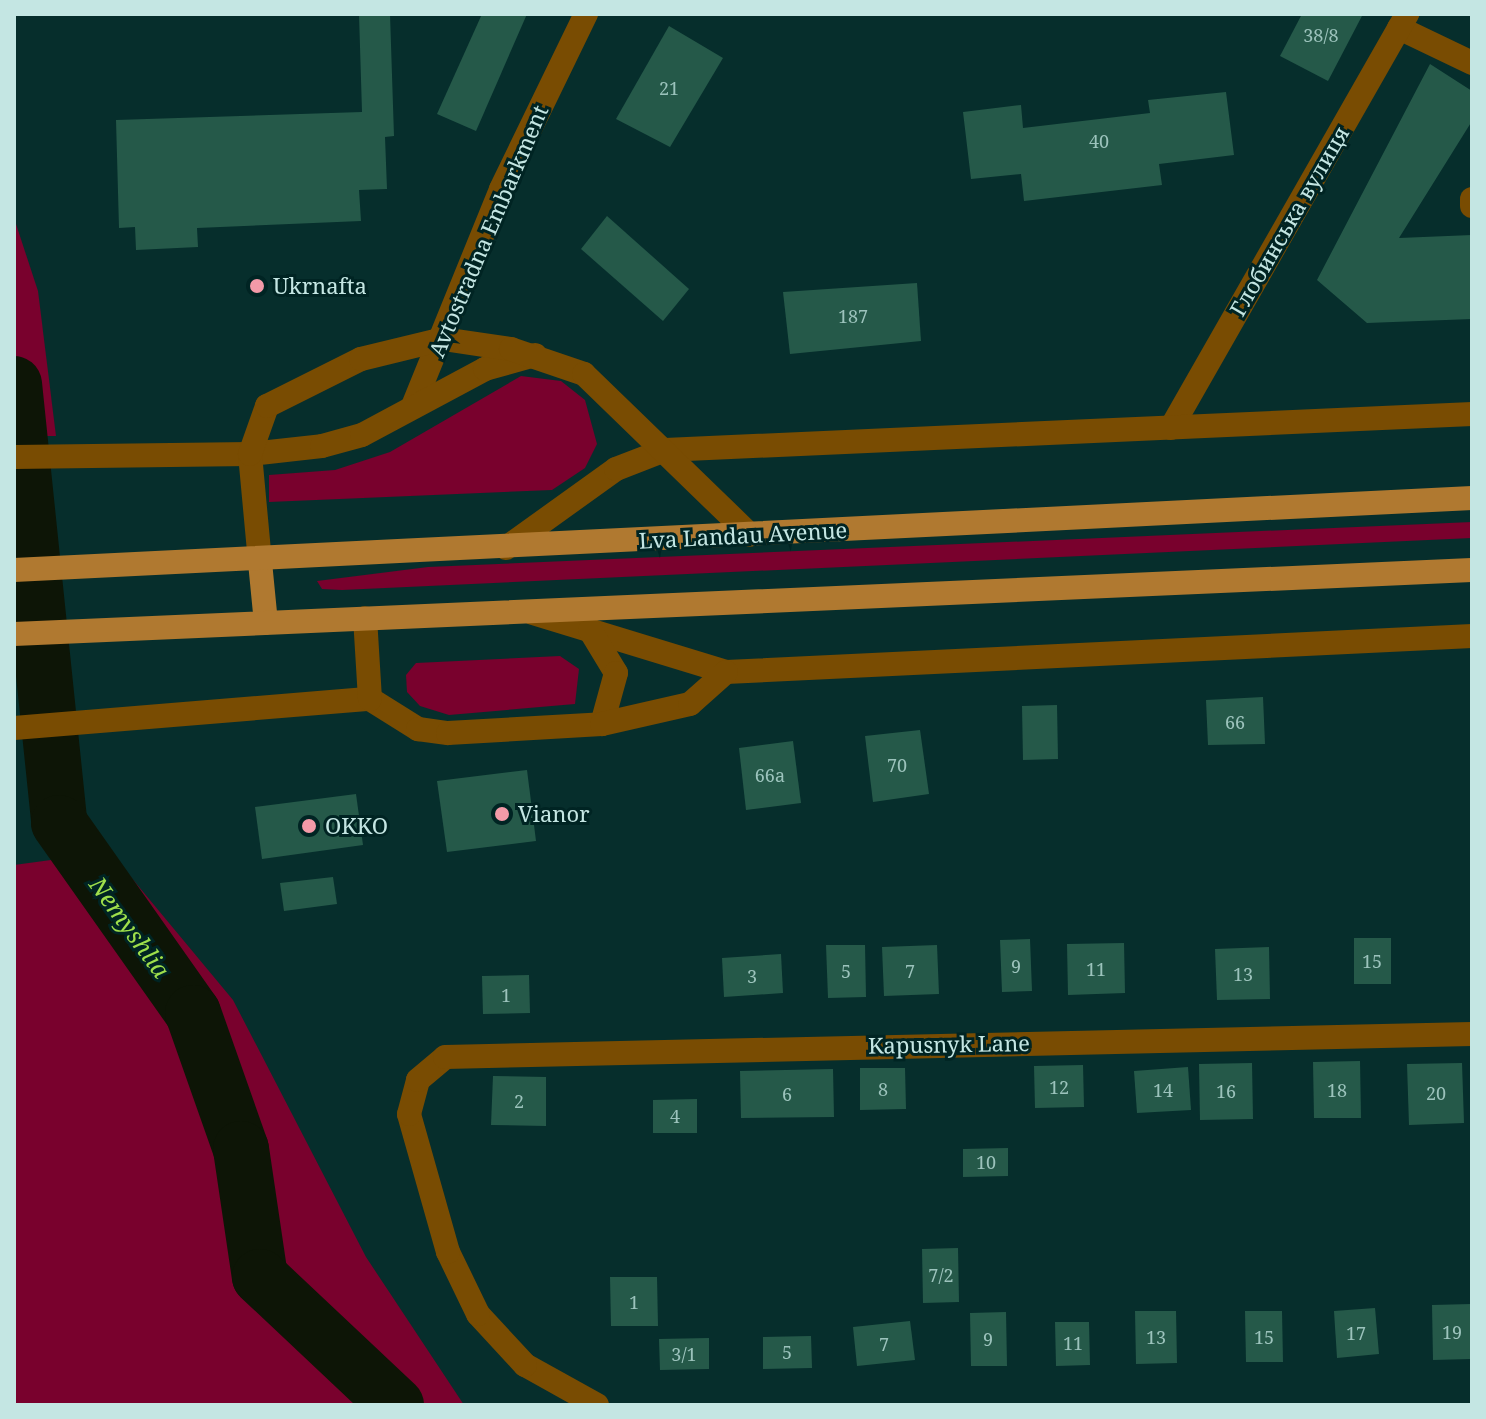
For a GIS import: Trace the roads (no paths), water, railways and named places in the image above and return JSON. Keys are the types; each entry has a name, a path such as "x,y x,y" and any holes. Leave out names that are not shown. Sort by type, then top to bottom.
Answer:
{"main road":[{"name":"Lva Landau Avenue","path":"14,570 260,562 1472,498"},
{"path":"260,562 266,623"},
{"path":"14,634 1472,570"}],"street":[{"name":"Avtostradna Embarkment","path":"413,406 443,339 501,189 586,14"},
{"path":"1403,21 1472,63"},
{"name":"Глобинська вулиця","path":"1171,428 1403,21"},
{"path":"1472,199 1472,206"},
{"path":"260,562 250,454 267,406 303,383 361,359 443,339 536,355 608,390 750,535"},
{"path":"14,457 250,454 362,435 485,369 536,355"},
{"path":"506,548 616,469 665,450 1472,414"},
{"path":"527,611 726,672 1472,636"},
{"path":"365,618 370,699"},
{"path":"590,630 616,673 602,724"},
{"path":"14,728 370,699 418,729 448,733 602,724 690,704 726,672"},
{"name":"Kapusnyk Lane","path":"597,1405 525,1365 478,1314 448,1252 409,1114 430,1066 462,1053 1472,1034"}],"waterway":[{"name":"Nemyshlia","path":"14,384 59,823 193,1013 241,1149 260,1277 396,1405"}],"place":[{"name":"Ukrnafta","path":"257,286"},
{"name":"Vianor","path":"502,814"},
{"name":"OKKO","path":"309,826"}]}
